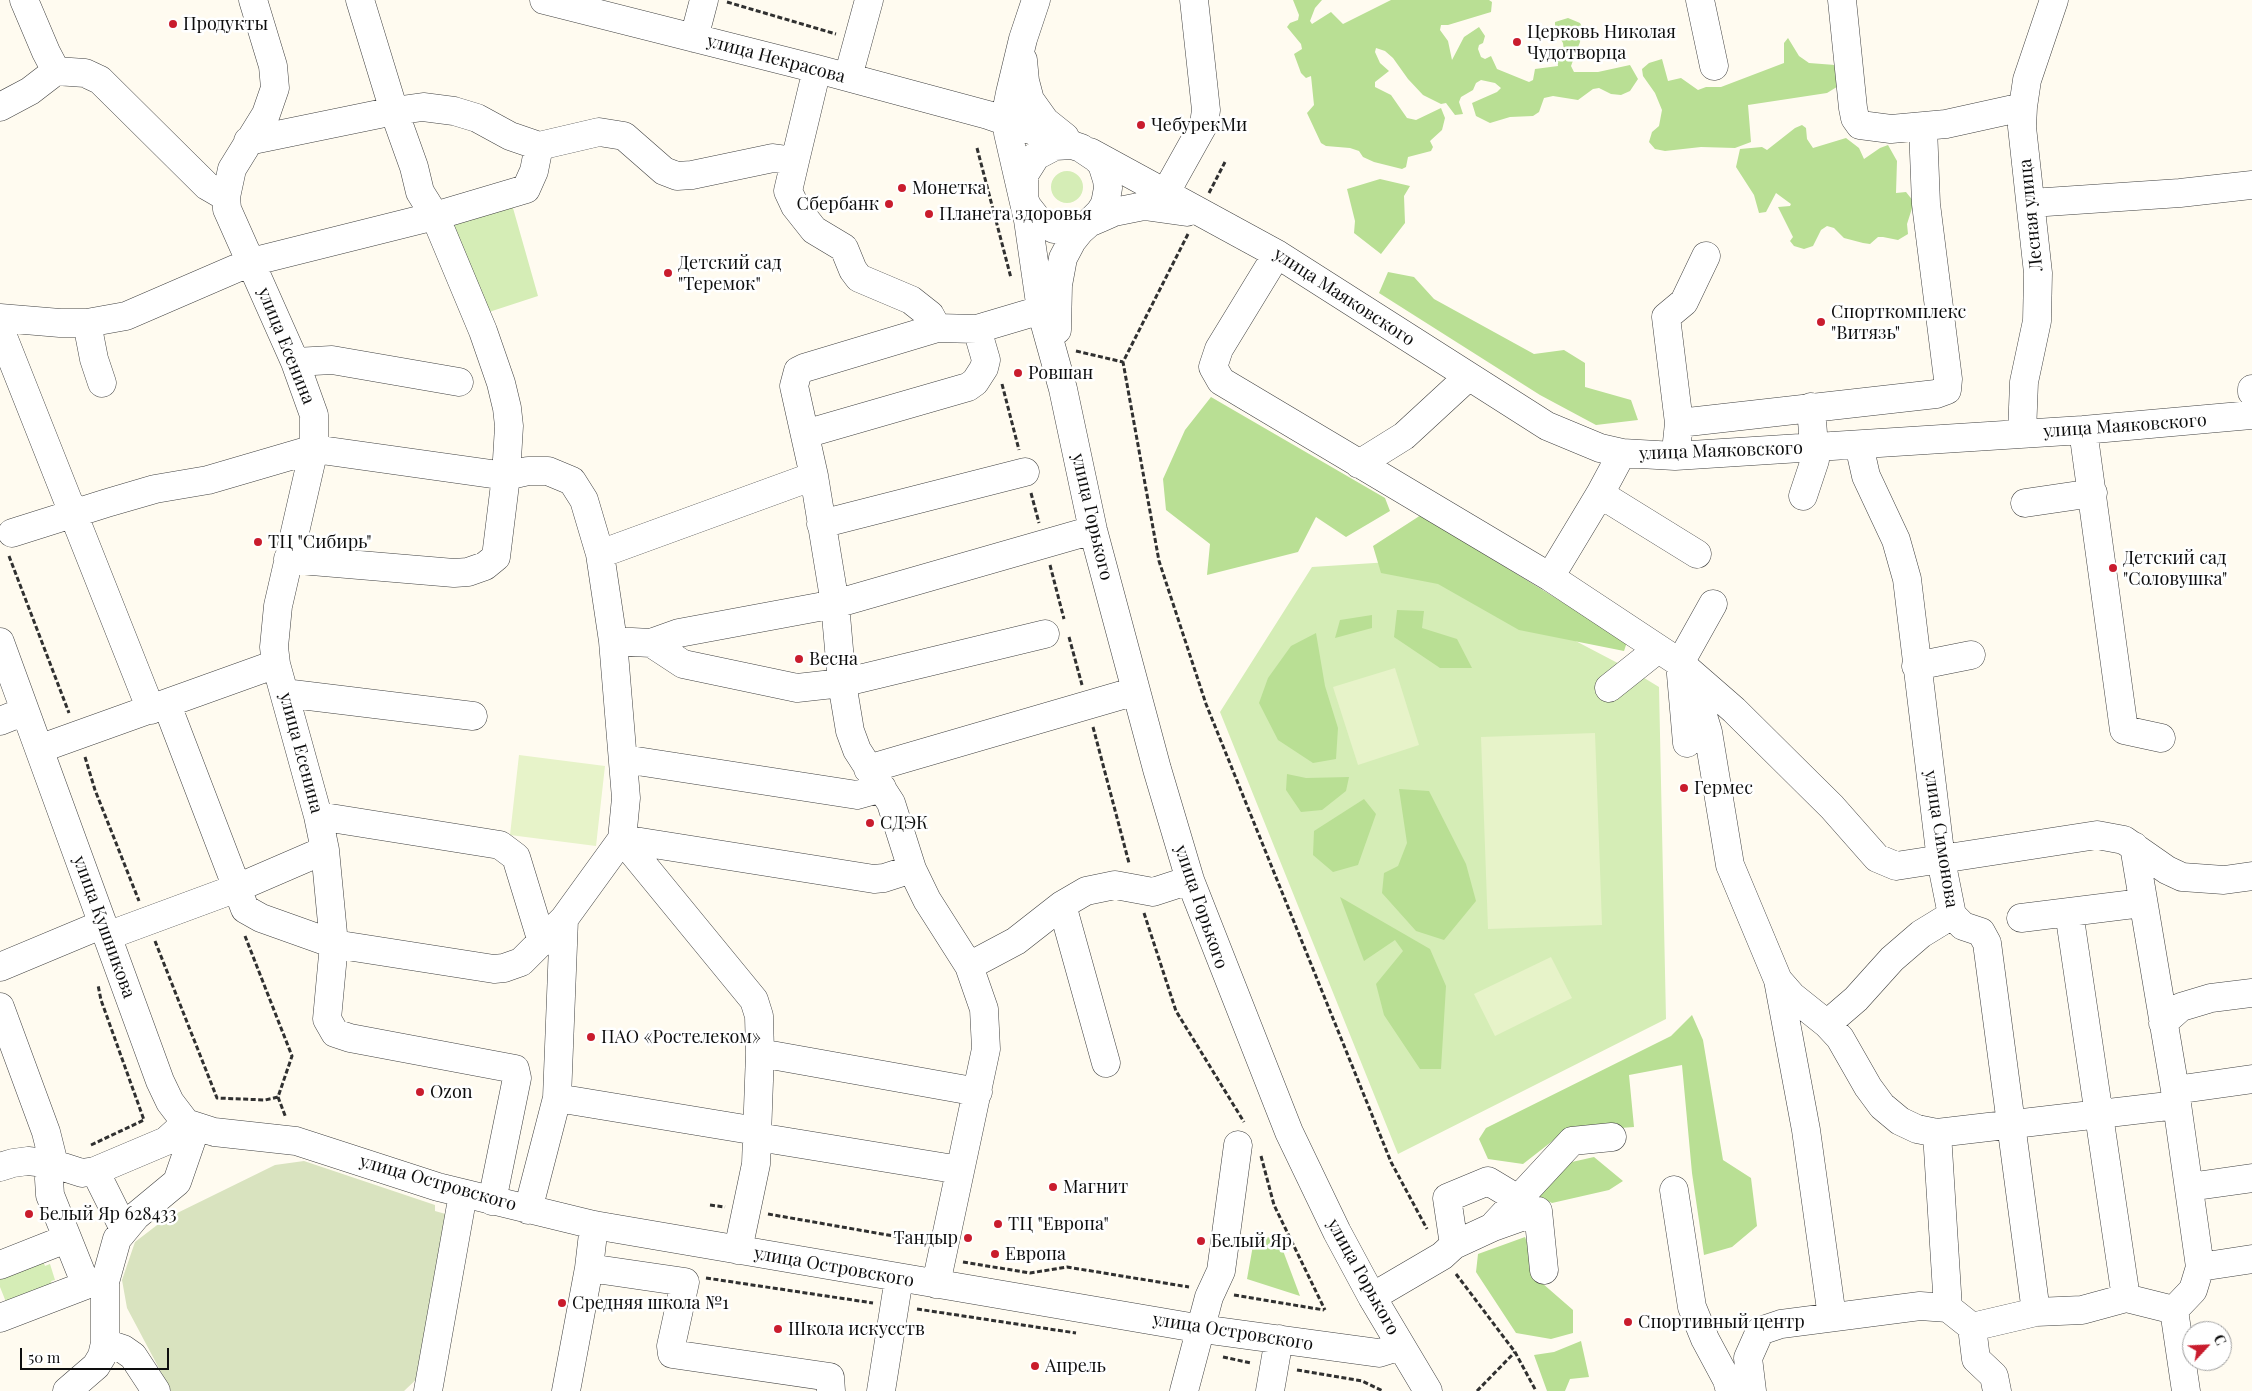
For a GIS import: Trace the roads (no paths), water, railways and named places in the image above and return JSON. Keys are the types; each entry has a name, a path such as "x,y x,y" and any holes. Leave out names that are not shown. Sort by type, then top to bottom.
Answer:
{"street":[{"path":"24,0 56,71"},
{"name":"улица Есенина","path":"253,0 273,66 275,88 266,114 232,169 226,197 227,209 295,362 314,415 314,449 288,559 274,632 276,664 318,816 325,850 334,944 327,1019 336,1033 515,1069 516,1078 492,1201"},
{"path":"288,559 454,573 468,572 485,566 496,557 506,476 509,426 501,383 484,331 435,216 420,192 414,167 394,111 360,0"},
{"name":"улица Некрасова","path":"544,0 848,77 1008,122 1081,148"},
{"path":"694,38 704,0"},
{"path":"848,77 869,0"},
{"path":"1024,198 1010,144 1008,122 1010,93 1023,39 1036,0"},
{"path":"1166,192 1204,124 1206,110 1194,0"},
{"path":"1700,0 1714,66"},
{"path":"1842,0 1855,118 1860,125 1891,130 1946,124 2023,107"},
{"name":"Лесная улица","path":"2022,434 2024,382 2036,322 2038,273 2022,127 2023,107 2027,80 2054,0"},
{"path":"1023,39 1023,68 1030,100 1045,121 1102,164 1108,188 1105,204 1089,223"},
{"path":"817,69 788,191 795,206 814,230 844,248 853,270 859,278 911,300 930,315 937,328"},
{"path":"0,107 30,91 56,71 85,73 100,80 207,186 226,197"},
{"path":"940,103 989,139 1003,157 1024,198 1038,220 1054,229 1072,230 1114,212 1144,206 1178,209 1205,215"},
{"path":"248,141 394,111 423,107 454,111 477,118 510,136 539,146 599,132 610,132 624,136 664,171 677,176 692,175 773,158 795,161"},
{"path":"1679,423 1936,394 1946,390 1948,379 1926,204 1923,126"},
{"path":"0,318 60,323 87,323 126,316 251,262 435,216 526,189 530,183 539,146"},
{"path":"1024,198 1024,176 1036,156 1055,146 1081,148"},
{"name":"улица Маяковского","path":"1081,148 1166,192 1276,254 1547,426 1600,448 1622,453 1675,456 2083,430 2252,415"},
{"path":"2031,203 2180,193 2252,185"},
{"name":"улица Горького","path":"1024,198 1041,310 1063,389 1093,530 1136,691 1190,880 1289,1132 1333,1224 1372,1297 1428,1391"},
{"name":"улица Горького","path":"1063,389 1057,300 1060,270 1072,241 1089,223"},
{"path":"1276,254 1219,349 1213,367 1221,381 1550,577 1669,656 1734,710 1832,807 1877,858 1896,866 2097,835 2124,840 2167,870 2182,877 2224,880 2252,876"},
{"path":"1675,456 1679,423 1666,317 1684,302 1706,256"},
{"path":"936,1284 986,1049 984,1009 969,966 927,900 912,869 891,803 857,750 850,731 842,683 835,604 814,476 794,386 798,371 937,328 977,329 1041,310"},
{"path":"87,323 94,359 102,383"},
{"path":"0,329 72,514 159,707 241,899 261,918 334,944 494,969 504,968 521,962 564,919 622,839 626,798 613,641 600,554 584,500 572,481 548,471 528,471 506,476 314,449 208,480 155,489 72,514 10,542"},
{"path":"804,434 968,387 979,375 986,360 977,329"},
{"path":"295,362 332,360 459,382"},
{"path":"1359,464 1404,436 1468,377"},
{"path":"1803,496 1813,468 1814,448 1811,408"},
{"path":"2083,430 2124,730 2161,738"},
{"name":"улица Симонова","path":"1859,445 1873,507 1896,540 1907,579 1916,666 1941,860 1952,915 1963,926 1981,932 1986,943 2036,1312"},
{"path":"1550,577 1600,494 1622,453"},
{"path":"821,524 1025,472"},
{"path":"600,554 814,476"},
{"path":"2025,503 2093,493"},
{"path":"1600,494 1696,554"},
{"path":"613,641 651,643 679,633 835,604 1093,530"},
{"path":"1609,688 1669,656 1712,604"},
{"path":"651,643 683,664 797,688 842,683 1060,632"},
{"name":"улица Кушникова","path":"0,642 164,1092 176,1113 191,1125"},
{"path":"1916,666 1972,655"},
{"path":"1669,656 1687,743"},
{"path":"1669,656 1701,709 1708,732 1730,865 1778,980 1806,1130 1832,1317"},
{"path":"39,750 276,664"},
{"path":"624,759 857,795 875,778 1136,691"},
{"path":"284,693 473,716"},
{"path":"0,721 25,711"},
{"path":"318,816 500,846 516,857 542,942"},
{"path":"622,839 794,876 874,879 884,878 912,869"},
{"path":"622,839 754,1000 759,1016 760,1053 749,1088 758,1134 756,1164 738,1250"},
{"path":"2134,846 2142,903 2176,1097 2200,1267 2194,1290 2174,1310"},
{"path":"2,959 105,930 241,899 325,850"},
{"path":"969,966 1016,940 1062,905 1086,891 1103,885 1115,884 1136,890 1153,892 1190,880"},
{"path":"2021,918 2142,903"},
{"path":"1062,905 1106,1063"},
{"path":"2069,912 2126,1298"},
{"path":"1827,1024 1856,999 1892,960 1921,934 1952,915"},
{"path":"528,1210 557,1098 564,919"},
{"path":"1778,980 1792,996 1827,1024 1849,1051 1868,1087 1882,1106 1900,1121 1937,1133 2100,1114 2252,1079"},
{"path":"2163,1023 2181,1007 2211,998 2252,993"},
{"path":"0,1007 46,1132 54,1164 49,1179 50,1195 86,1285 0,1318"},
{"path":"760,1053 978,1092"},
{"path":"557,1098 960,1170"},
{"path":"0,1167 28,1161 54,1164 82,1173 95,1171 166,1141 191,1125"},
{"path":"67,1391 96,1366 102,1356 105,1343 105,1282 113,1250 124,1229 177,1182 191,1125"},
{"name":"улица Островского","path":"191,1125 214,1132 274,1137 324,1148 463,1194 594,1225 936,1284 1198,1340 1279,1340 1379,1353 1401,1346"},
{"path":"1937,1133 1948,1308"},
{"path":"1493,1227 1572,1141 1612,1137"},
{"path":"1184,1391 1209,1297 1221,1271 1249,1142"},
{"path":"95,1171 124,1229"},
{"path":"2189,1187 2252,1178"},
{"path":"1448,1250 1447,1198 1488,1180 1518,1199"},
{"path":"1674,1190 1692,1307 1705,1339 1727,1380 1730,1391"},
{"path":"428,1391 463,1194"},
{"path":"1372,1297 1448,1250 1493,1227 1538,1211 1544,1270"},
{"path":"566,1391 589,1268 594,1225"},
{"path":"0,1265 66,1239"},
{"path":"2200,1267 2252,1259"},
{"path":"589,1268 685,1282 671,1346 672,1354 830,1377 830,1391"},
{"path":"881,1391 899,1278"},
{"path":"1972,1327 2036,1312 2082,1310 2126,1298 2174,1310"},
{"path":"1752,1391 1748,1358 1760,1331 1781,1324 1920,1306 1948,1308 1972,1327 1976,1359 1994,1376 1997,1391"},
{"path":"2174,1310 2186,1391"},
{"path":"1272,1379 1279,1340"},
{"path":"105,1343 124,1349 133,1356 156,1391"}],"place":[{"name":"Продукты","path":"173,24"},
{"name":"Церковь Николая Чудотворца","path":"1517,42"},
{"name":"ЧебурекМи","path":"1141,125"},
{"name":"Монетка","path":"902,188"},
{"name":"Сбербанк","path":"889,204"},
{"name":"Планета здоровья","path":"929,214"},
{"name":"Детский сад \"Теремок\"","path":"668,273"},
{"name":"Спорткомплекс \"Витязь\"","path":"1821,322"},
{"name":"Ровшан","path":"1018,373"},
{"name":"ТЦ \"Сибирь\"","path":"258,542"},
{"name":"Детский сад \"Соловушка\"","path":"2113,568"},
{"name":"Весна","path":"799,659"},
{"name":"Гермес","path":"1684,788"},
{"name":"СДЭК","path":"870,823"},
{"name":"ПАО «Ростелеком»","path":"591,1037"},
{"name":"Ozon","path":"420,1092"},
{"name":"Магнит","path":"1053,1187"},
{"name":"Белый Яр 628433","path":"29,1214"},
{"name":"ТЦ \"Европа\"","path":"998,1224"},
{"name":"Тандыр","path":"968,1238"},
{"name":"Белый Яр","path":"1201,1241"},
{"name":"Европа","path":"995,1254"},
{"name":"Средняя школа №1","path":"562,1303"},
{"name":"Спортивный центр","path":"1628,1322"},
{"name":"Школа искусств","path":"778,1329"},
{"name":"Апрель","path":"1035,1366"}]}
